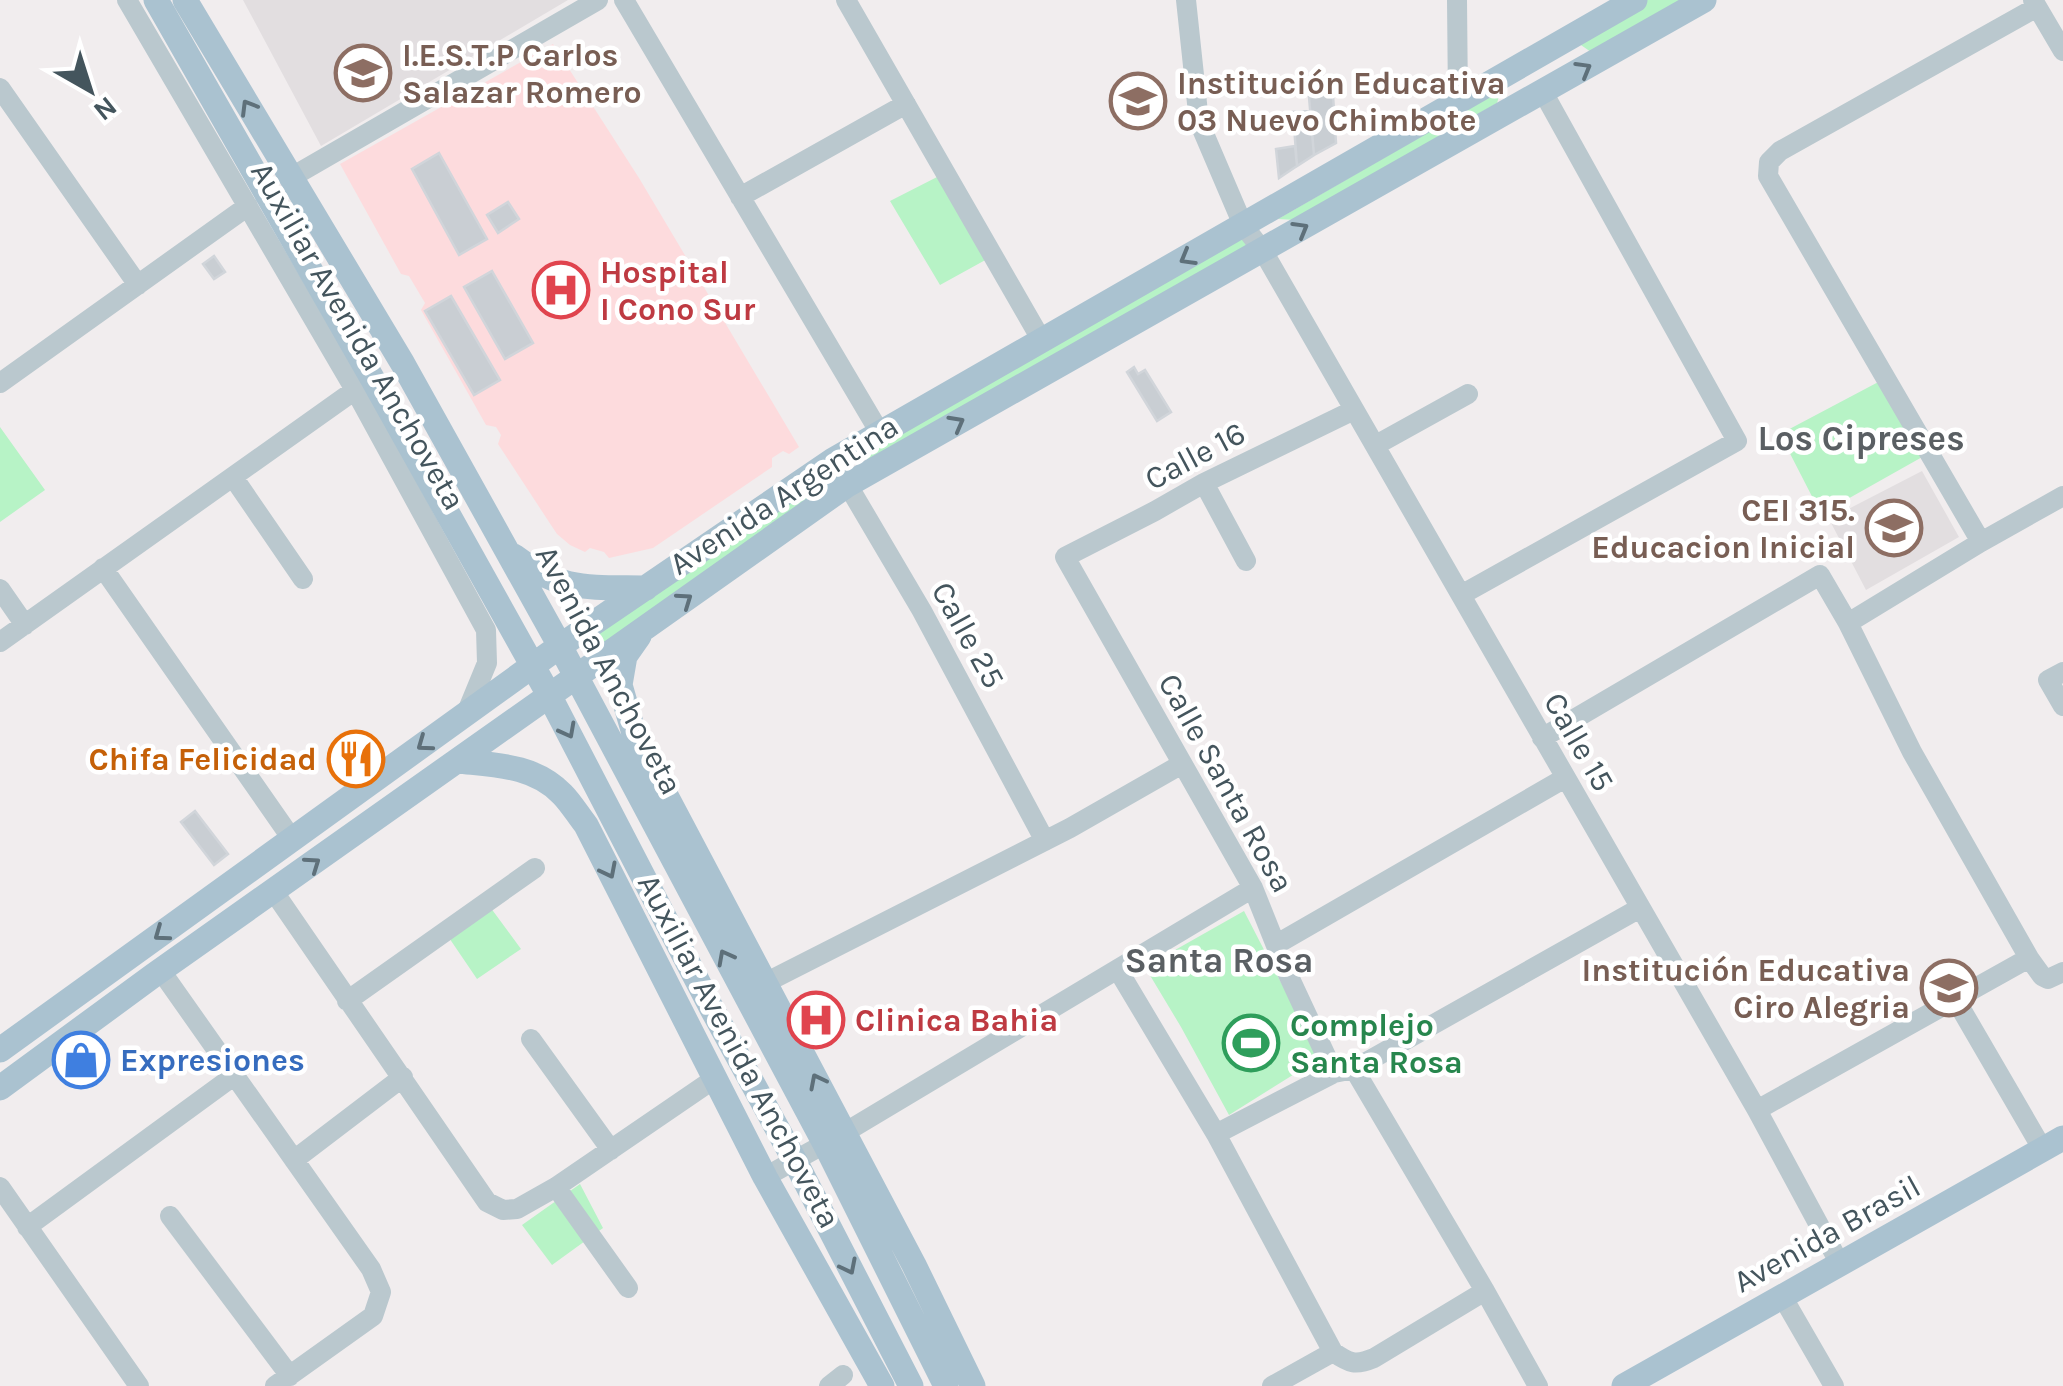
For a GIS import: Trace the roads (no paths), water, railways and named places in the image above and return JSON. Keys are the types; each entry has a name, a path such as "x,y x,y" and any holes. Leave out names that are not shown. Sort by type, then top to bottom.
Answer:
{"main road":[{"name":"Avenida Anchoveta","path":"156,0 549,694 911,1386"},
{"name":"Avenida Anchoveta","path":"185,0 403,364 755,988"},
{"name":"Avenida Argentina","path":"0,1088 847,485 1704,0"},
{"name":"Avenida Argentina","path":"0,1050 560,646 833,460 1633,1"},
{"path":"507,550 536,574 568,585 646,588"},
{"name":"Auxiliar Avenida Anchoveta","path":"644,628 625,656 620,684 635,736 755,988 834,1138 914,1265 973,1386"},
{"name":"Auxiliar Avenida Anchoveta","path":"458,761 519,768 544,779 563,795 586,825 765,1177 882,1386"},
{"path":"834,1138 946,1386"},
{"name":"Avenida Brasil","path":"1624,1386 2053,1144"}],"street":[{"name":"Auxiliar Avenida Anchoveta","path":"127,0 355,390 486,630 487,664 466,714"},
{"path":"290,178 598,0"},
{"path":"624,0 880,433"},
{"path":"846,0 1042,342"},
{"name":"Calle 15","path":"1186,0 1199,122 1243,225 1376,445 1757,1110 1840,1264"},
{"path":"1457,0 1458,103"},
{"path":"1981,542 1768,176 1770,162 1780,152 2035,3 2063,51"},
{"path":"0,88 138,285"},
{"path":"1461,595 1737,441 1543,92"},
{"path":"740,197 906,104"},
{"path":"0,383 248,206"},
{"path":"0,642 355,390"},
{"path":"1376,445 1468,394"},
{"name":"Calle 16","path":"1065,557 1354,410"},
{"name":"Calle 25","path":"833,460 922,611 1045,840"},
{"path":"233,477 303,579"},
{"path":"1204,483 1246,561"},
{"path":"1848,623 2063,496"},
{"name":"Calle Santa Rosa","path":"1065,557 1253,888 1286,968 1344,1071 1485,1291 1538,1386"},
{"path":"103,568 292,839"},
{"path":"1542,738 1820,575 1912,752 2028,958 2048,979 2063,972"},
{"path":"0,589 25,624"},
{"path":"2063,672 2048,680 2063,706"},
{"path":"755,988 1045,840 1182,764"},
{"path":"1278,944 1565,778"},
{"path":"347,1000 534,868"},
{"path":"765,1177 1253,888"},
{"path":"274,892 487,1202 503,1210 518,1209 556,1187 714,1079"},
{"path":"1216,1134 1344,1071 1640,908"},
{"path":"1757,1110 1952,994 2028,958"},
{"path":"1118,970 1216,1134 1333,1352 1348,1362 1361,1364 1485,1291"},
{"path":"161,971 371,1268 381,1292 373,1316 282,1381 170,1216"},
{"path":"1952,994 2053,1144"},
{"path":"45,1018 63,1043"},
{"path":"531,1039 611,1150"},
{"path":"27,1227 235,1075"},
{"path":"294,1160 404,1077"},
{"path":"0,1187 139,1386"},
{"path":"556,1187 628,1288"},
{"path":"1782,1296 1834,1386"},
{"path":"1272,1386 1333,1352"}],"place":[{"name":"I.E.S.T.P Carlos Salazar Romero","path":"363,73"},
{"name":"Institución Educativa 03 Nuevo Chimbote","path":"1138,101"},
{"name":"Hospital I Cono Sur","path":"561,290"},
{"name":"CEI 315. Educacion Inicial","path":"1894,528"},
{"name":"Chifa Felicidad","path":"356,759"},
{"name":"Institución Educativa Ciro Alegria","path":"1949,988"},
{"name":"Clinica Bahia","path":"816,1020"},
{"name":"Complejo Santa Rosa","path":"1251,1043"},
{"name":"Expresiones","path":"81,1060"}],"district":[{"name":"Los Cipreses","path":"1861,438"},
{"name":"Santa Rosa","path":"1219,960"}]}
